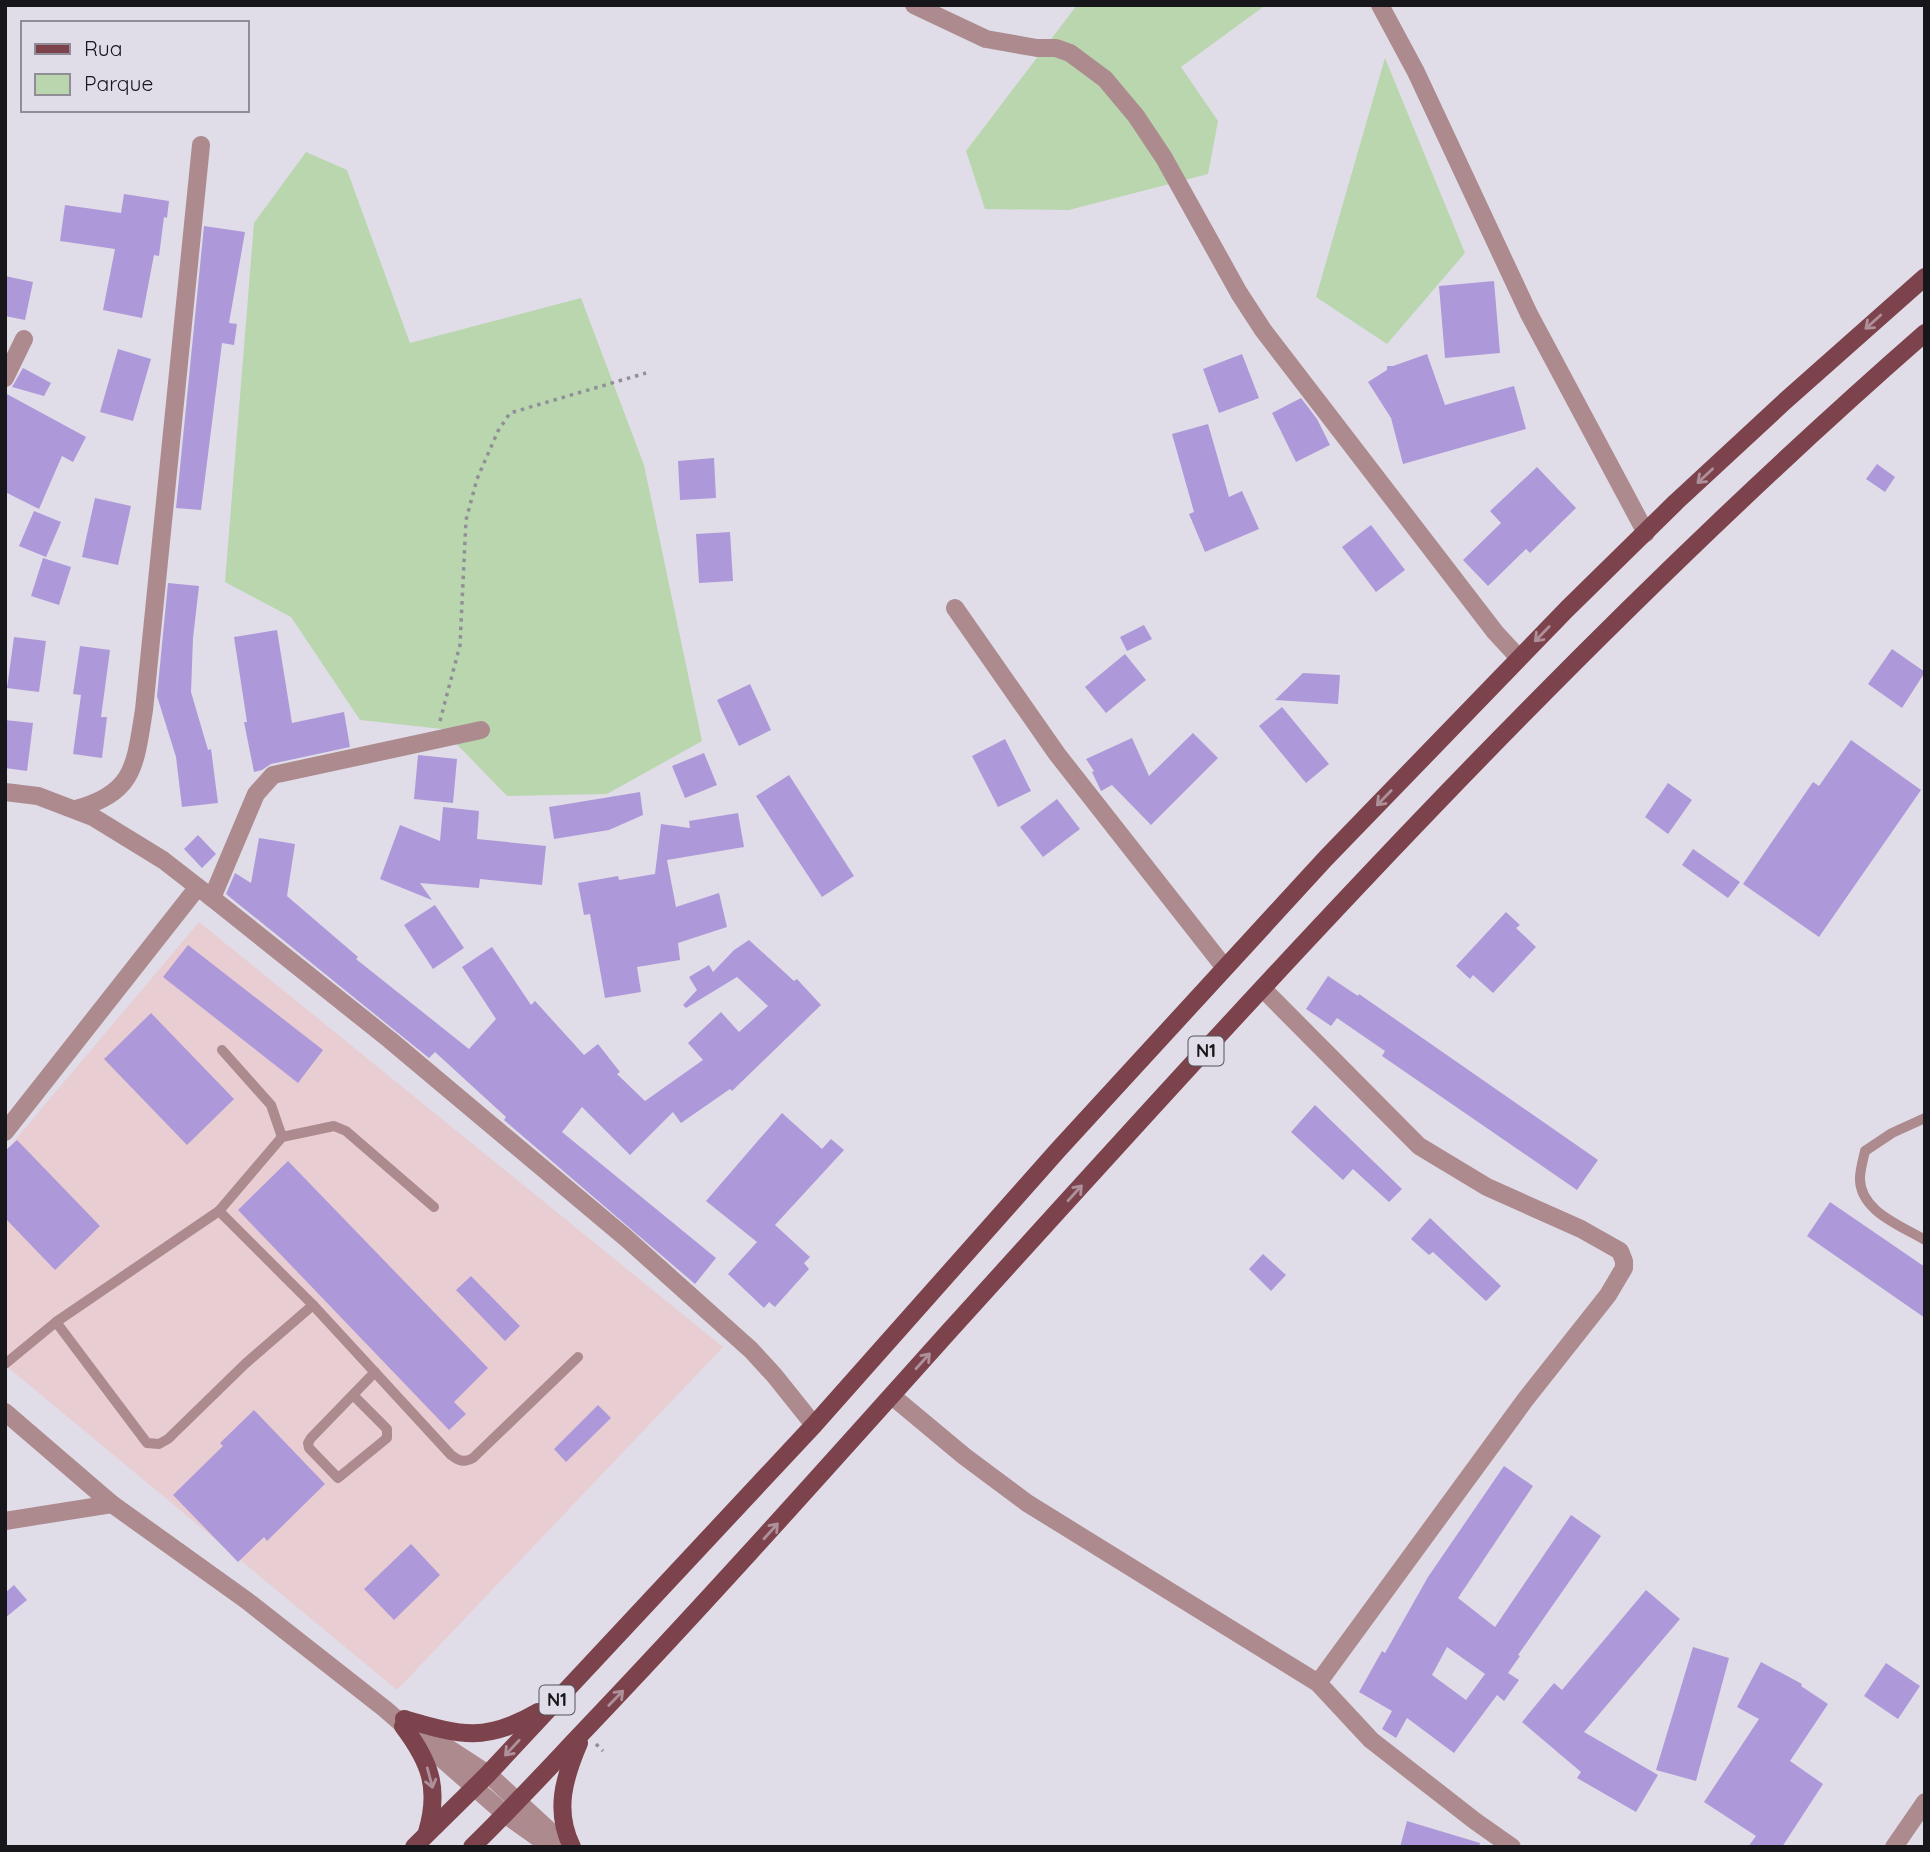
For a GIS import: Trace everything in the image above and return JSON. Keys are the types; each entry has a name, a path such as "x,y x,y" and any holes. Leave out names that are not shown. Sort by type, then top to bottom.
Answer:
{"main road":[{"name":"N1","path":"420,1841 488,1774 814,1425 1058,1150 1326,858 1519,658 1647,533 1784,402 1925,277"},
{"name":"N1","path":"472,1847 506,1815 679,1632 1264,989 1482,756 1824,421 1925,333"},
{"path":"403,1723 449,1732 487,1734 521,1722 554,1703"},
{"path":"403,1723 417,1745 432,1781 432,1813 420,1841"},
{"path":"572,1847 562,1815 563,1783 583,1732"}],"street":[{"path":"914,5 986,39 1037,48 1056,48 1070,53 1105,79 1136,116 1164,158 1239,293 1263,330 1495,632 1519,658"},
{"path":"1380,5 1416,72 1523,303 1647,533"},
{"path":"76,809 99,803 124,784 133,767 139,743 201,145"},
{"path":"5,378 24,339"},
{"path":"955,608 1057,754 1225,968"},
{"path":"5,1132 204,893 256,794 273,775 481,730"},
{"path":"5,792 38,796 76,809 152,852 390,1040 626,1238 751,1350 814,1425"},
{"path":"1264,989 1419,1146 1487,1187 1581,1229 1620,1251 1624,1261 1624,1268 1608,1295 1525,1400 1318,1683"},
{"path":"892,1396 964,1456 1027,1503 1318,1683 1371,1740 1512,1847"},
{"path":"5,1412 112,1504 246,1600 403,1723 506,1815 551,1847"},
{"path":"5,1521 112,1504"},
{"path":"403,1723 488,1774 567,1847"},
{"path":"1894,1847 1925,1802"}],"lane":[{"path":"222,1050 271,1105 282,1137"},
{"path":"1925,1118 1892,1133 1865,1151 1860,1178 1865,1199 1874,1209 1925,1240"},
{"path":"5,1364 56,1322 219,1211 282,1137 334,1126 346,1131 434,1207"},
{"path":"219,1211 313,1305 451,1455 460,1461 466,1462 473,1458 578,1357"},
{"path":"56,1322 146,1443 159,1444 168,1439 245,1364 313,1305"},
{"path":"353,1395 388,1433 387,1438 338,1478 309,1448 308,1443 353,1395 375,1373"}],"path":[{"path":"431,742 439,725 460,645 466,520 477,479 498,431 510,413 646,373"}],"shaded area":[{"path":"199,922 723,1347 397,1690 5,1365 5,1152"}],"green space":[{"path":"1077,5 1263,7 1181,67 1218,121 1208,174 1069,210 985,209 966,151"},
{"path":"1385,58 1465,253 1387,344 1316,297"},
{"path":"306,152 347,170 410,343 581,298 644,465 702,741 607,794 507,796 442,729 360,720 291,617 225,582 254,223"}],"building":[{"path":"124,194 169,201 159,256 154,255 142,318 103,310 115,249 60,241 65,205 121,213"},
{"path":"204,226 245,232 229,323 237,324 234,345 222,343 201,510 176,508"},
{"path":"5,276 33,282 25,320 5,316"},
{"path":"1494,281 1500,353 1445,358 1439,286"},
{"path":"118,349 151,359 133,421 100,412"},
{"path":"1242,354 1259,398 1219,413 1203,369"},
{"path":"1427,354 1445,405 1514,386 1526,429 1403,464 1391,418 1368,382 1387,370 1387,366"},
{"path":"23,368 51,383 44,396 12,387"},
{"path":"5,393 86,437 73,462 62,456 39,509 5,492"},
{"path":"1301,398 1317,419 1330,445 1296,462 1272,413"},
{"path":"1208,424 1229,497 1242,491 1259,529 1205,552 1189,514 1194,512 1172,434"},
{"path":"714,458 716,498 680,500 678,461"},
{"path":"1877,464 1895,477 1885,492 1866,479"},
{"path":"1537,467 1576,508 1530,553 1526,549 1488,586 1463,560 1501,523 1490,511"},
{"path":"95,498 131,506 118,565 82,557"},
{"path":"34,511 61,522 46,557 19,546"},
{"path":"1371,525 1405,570 1376,592 1342,547"},
{"path":"730,532 733,581 699,583 696,534"},
{"path":"43,558 71,567 59,605 31,596"},
{"path":"168,583 199,586 191,692 208,750 211,749 218,803 182,807 176,757 157,696"},
{"path":"1144,625 1152,639 1127,651 1120,637"},
{"path":"277,630 292,723 344,712 350,747 271,764 254,772 244,722 247,722 234,637"},
{"path":"14,637 46,641 39,692 7,688"},
{"path":"80,646 110,650 101,717 107,717 102,758 73,754 81,695 73,694"},
{"path":"1892,649 1925,672 1902,708 1868,684"},
{"path":"1125,654 1146,680 1106,713 1085,687"},
{"path":"1303,673 1340,675 1338,704 1275,700"},
{"path":"750,684 771,730 739,746 717,700"},
{"path":"1282,707 1329,764 1306,783 1259,726"},
{"path":"5,720 33,723 27,771 5,768"},
{"path":"1193,733 1218,758 1151,825 1112,785 1101,791 1092,772 1094,771 1086,759 1132,738 1149,776"},
{"path":"1005,739 1031,791 998,807 972,756"},
{"path":"1851,740 1921,790 1819,937 1743,884 1813,782 1819,786"},
{"path":"704,753 717,785 685,798 672,766"},
{"path":"418,755 457,759 453,803 414,799"},
{"path":"789,775 854,876 822,897 756,796"},
{"path":"1668,783 1692,800 1668,834 1645,817"},
{"path":"640,792 643,815 609,830 554,839 549,807"},
{"path":"1057,799 1080,829 1043,857 1020,827"},
{"path":"443,807 479,811 477,839 546,846 542,885 480,879 479,888 420,883 432,900 380,879 400,825 440,841"},
{"path":"738,813 744,847 667,860 676,907 719,893 727,927 678,943 680,960 637,967 641,992 605,998 590,914 584,915 578,883 618,876 619,880 655,874 661,824 690,828 689,821"},
{"path":"198,835 216,854 202,868 184,849"},
{"path":"259,838 295,844 287,896 358,957 356,959 469,1049 496,1019 462,967 492,947 531,1005 535,1001 584,1055 598,1044 620,1072 617,1074 645,1101 703,1060 688,1043 721,1012 739,1032 768,1006 737,977 686,1008 683,1005 697,990 689,977 709,965 713,972 734,950 749,940 794,981 797,979 821,1005 732,1091 730,1089 681,1123 673,1112 630,1155 582,1107 562,1132 716,1258 695,1284 504,1120 506,1117 435,1052 429,1058 226,894 235,873 251,883"},
{"path":"1693,849 1740,882 1728,898 1682,865"},
{"path":"435,905 464,948 433,969 404,925"},
{"path":"1506,912 1520,925 1516,928 1536,947 1493,993 1473,975 1470,979 1456,966"},
{"path":"188,945 323,1050 298,1083 163,977"},
{"path":"1328,976 1358,996 1359,994 1598,1160 1577,1190 1382,1056 1385,1051 1337,1018 1331,1026 1306,1009"},
{"path":"151,1013 234,1099 187,1145 104,1059"},
{"path":"1315,1105 1402,1189 1389,1202 1353,1169 1343,1180 1291,1132"},
{"path":"782,1113 822,1149 831,1139 844,1150 775,1225 810,1257 804,1263 809,1269 775,1307 769,1302 764,1308 728,1274 757,1242 706,1201"},
{"path":"17,1140 100,1226 55,1270 5,1218 5,1151"},
{"path":"288,1161 488,1368 454,1402 466,1414 449,1430 238,1210"},
{"path":"1830,1202 1925,1267 1925,1318 1807,1236"},
{"path":"1430,1218 1501,1286 1486,1301 1433,1252 1429,1255 1411,1239"},
{"path":"1263,1254 1286,1275 1271,1291 1249,1269"},
{"path":"471,1276 520,1326 505,1341 456,1290"},
{"path":"598,1405 611,1418 566,1462 554,1449"},
{"path":"254,1410 325,1484 267,1541 264,1537 238,1562 173,1495 223,1446 220,1443"},
{"path":"1504,1466 1533,1486 1458,1598 1495,1627 1571,1515 1601,1536 1518,1655 1520,1656 1508,1673 1519,1680 1504,1701 1497,1695 1454,1753 1407,1718 1396,1738 1382,1729 1392,1711 1359,1692 1382,1651 1385,1653 1428,1577","holes":["1447,1647 1485,1674 1466,1700 1432,1675"]},
{"path":"411,1544 440,1575 394,1620 364,1589"},
{"path":"14,1585 27,1600 5,1618 5,1593"},
{"path":"1646,1590 1680,1619 1584,1732 1658,1775 1636,1812 1577,1778 1581,1772 1522,1722 1554,1683 1562,1690"},
{"path":"1693,1647 1729,1658 1696,1781 1656,1770"},
{"path":"1761,1662 1802,1684 1801,1686 1828,1704 1790,1761 1823,1784 1782,1847 1748,1847 1756,1836 1704,1802 1759,1719 1737,1707"},
{"path":"1886,1663 1920,1686 1898,1719 1864,1696"},
{"path":"1407,1821 1480,1843 1479,1847 1400,1847"}]}
